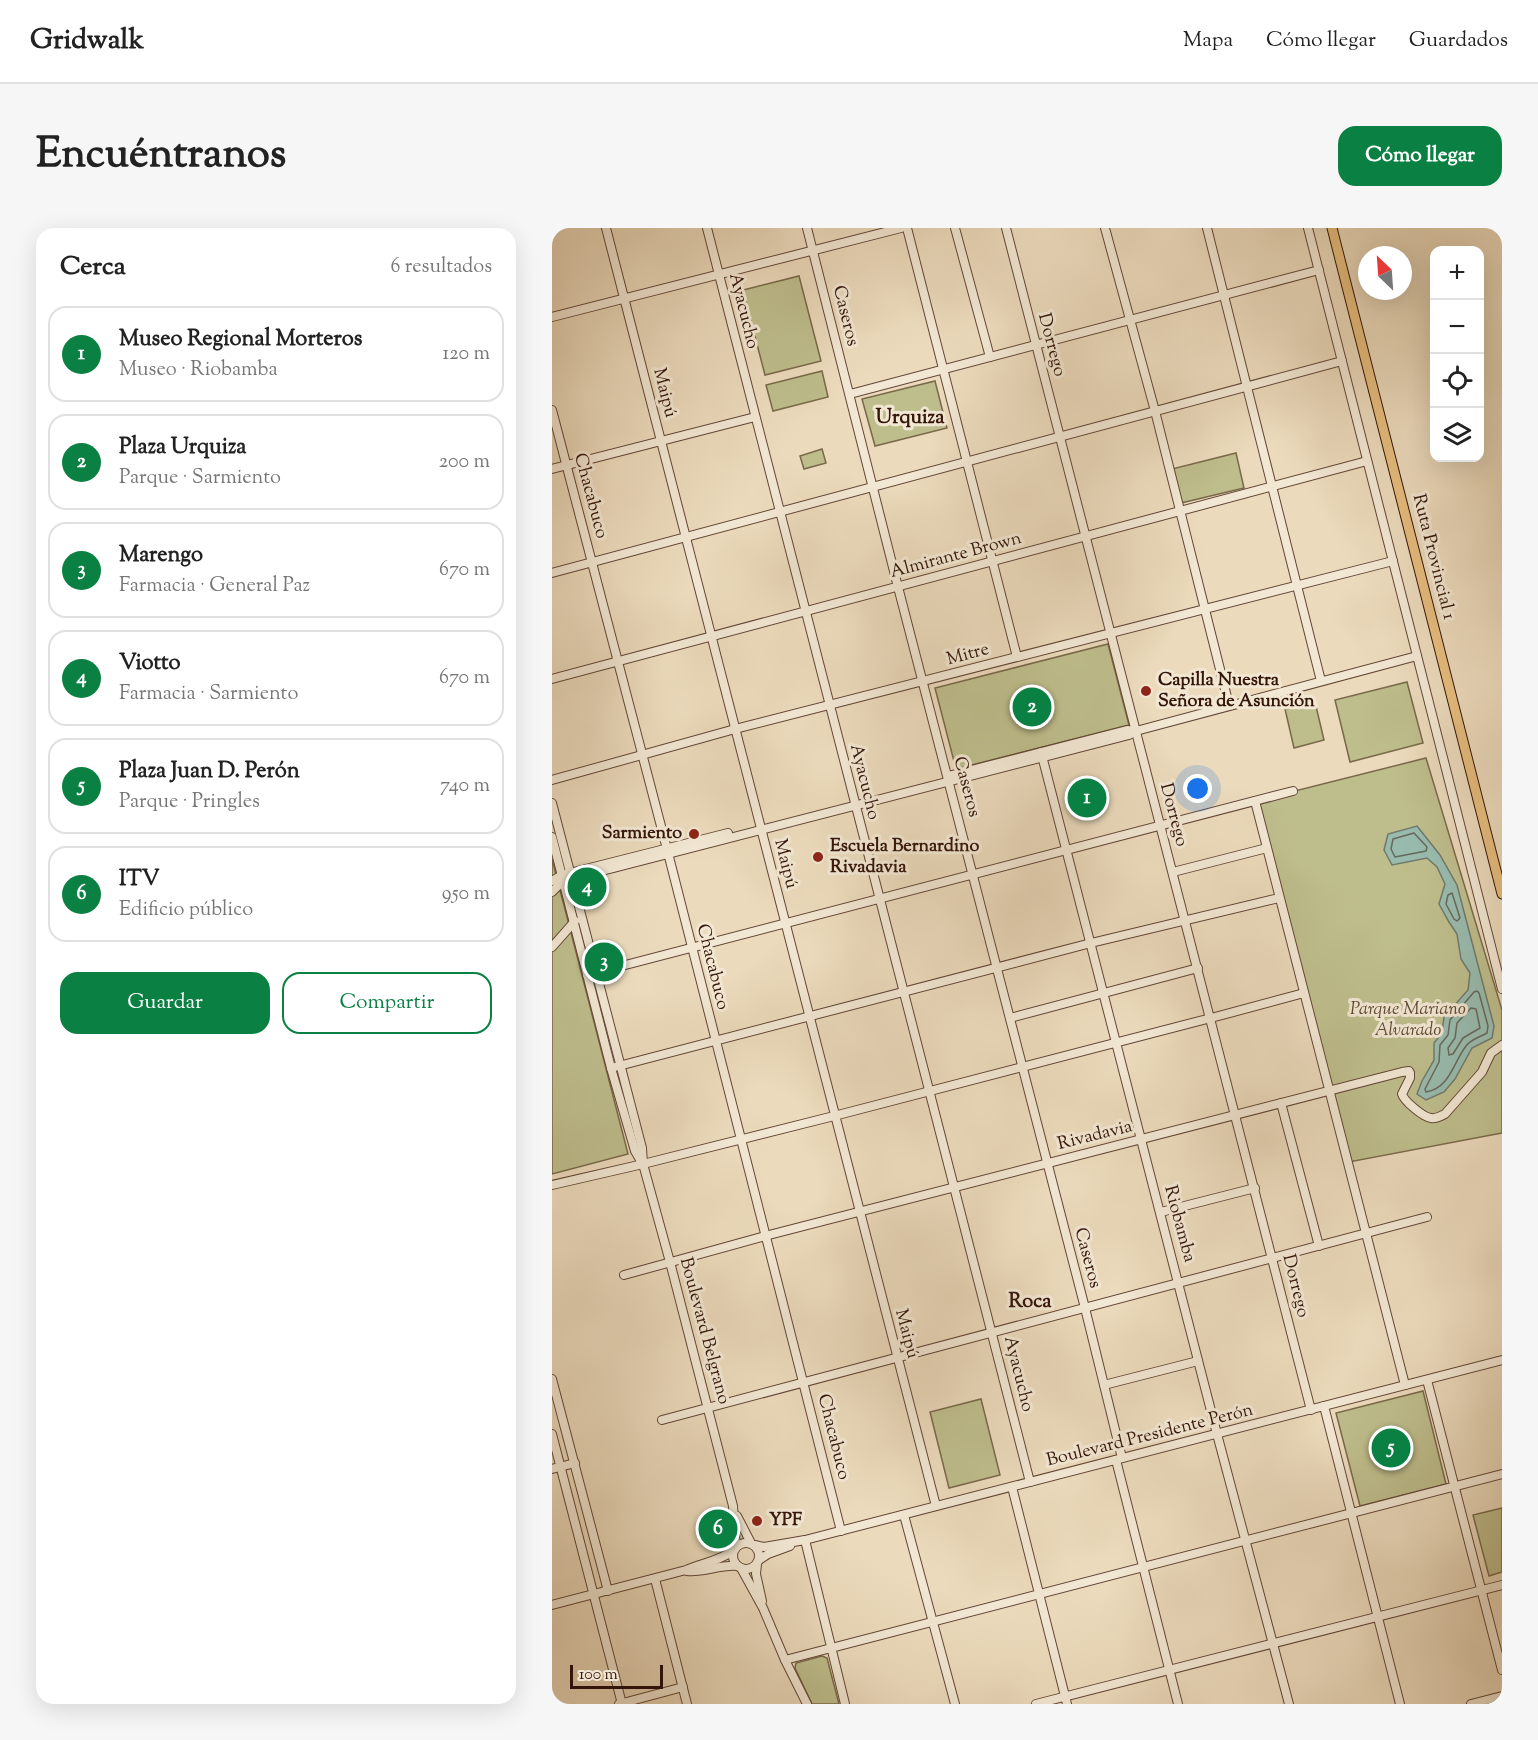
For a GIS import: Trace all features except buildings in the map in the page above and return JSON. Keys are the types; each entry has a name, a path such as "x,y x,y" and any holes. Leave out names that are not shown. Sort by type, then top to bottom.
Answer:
{"main road":[{"name":"Ruta Provincial 1","path":"1332,228 1502,894"}],"street":[{"name":"Maipú","path":"606,228 936,1506"},
{"name":"Ayacucho","path":"707,228 1030,1482"},
{"name":"Caseros","path":"807,228 1085,1308 1104,1385 1142,1568 1178,1704"},
{"path":"552,317 901,228"},
{"path":"907,228 1017,657"},
{"path":"955,228 990,357"},
{"name":"Dorrego","path":"1006,228 1311,1410"},
{"path":"1105,228 1155,411 1229,705"},
{"path":"1207,228 1321,681"},
{"path":"1308,228 1502,989"},
{"path":"850,394 1319,270"},
{"path":"552,573 1342,361"},
{"name":"Chacabuco","path":"552,410 842,1531"},
{"path":"552,469 755,417"},
{"name":"Almirante Brown","path":"552,679 1367,461"},
{"name":"Mitre","path":"552,780 735,729 1393,561"},
{"path":"552,880 1042,755 1129,735 1136,730 1417,656"},
{"name":"Riobamba","path":"1042,755 1289,1704"},
{"path":"591,974 1293,791"},
{"path":"1255,801 1405,1385"},
{"name":"Boulevard Belgrano","path":"552,803 574,923 591,974 616,1067 635,1151 643,1164"},
{"name":"Boulevard Belgrano","path":"552,837 580,915 591,974"},
{"path":"1173,872 1267,848"},
{"path":"552,892 567,878"},
{"path":"616,1067 1091,943 1279,898"},
{"path":"552,947 580,915"},
{"path":"1010,1018 1198,968"},
{"path":"552,1185 741,1140 1304,993"},
{"name":"Rivadavia","path":"624,1275 765,1236 1409,1071 1410,1078 1403,1090 1403,1099 1423,1114 1431,1118 1438,1118 1445,1114 1482,1072 1491,1053 1502,1045"},
{"name":"Boulevard Belgrano","path":"616,1067 642,1148 643,1164 733,1506 753,1544"},
{"path":"1281,1103 1318,1245"},
{"path":"622,1169 632,1156 633,1143"},
{"path":"1161,1212 1255,1188"},
{"path":"662,1420 1427,1217"},
{"name":"Boulevard Presidente Perón","path":"686,1570 725,1557 744,1543 764,1546 805,1540 1502,1360"},
{"path":"1104,1385 1198,1361"},
{"path":"552,1379 608,1590"},
{"path":"1426,1380 1502,1670"},
{"path":"1324,1406 1400,1704"},
{"path":"552,1434 556,1468 594,1594 620,1704 683,1687"},
{"path":"556,1468 575,1463"},
{"path":"785,1660 1502,1474"},
{"path":"1012,1487 1066,1700"},
{"name":"Boulevard Belgrano","path":"733,1506 735,1548"},
{"path":"904,1515 955,1704"},
{"path":"805,1540 845,1704"},
{"name":"Boulevard Presidente Perón","path":"686,1570 696,1572 727,1565 749,1569 768,1554 805,1540"},
{"path":"753,1544 759,1551 756,1574 763,1608"},
{"path":"735,1548 733,1558 763,1608 807,1704"},
{"path":"552,1605 686,1570"},
{"path":"655,1578 687,1704"},
{"path":"1036,1704 1066,1700 1170,1670 1502,1585"},
{"path":"1471,1704 1502,1696"}],"green space":[{"path":"799,276 821,361 765,375 743,290"},
{"path":"822,371 828,397 773,411 766,385"},
{"path":"935,381 947,428 875,446 862,399"},
{"path":"822,449 826,463 804,469 800,456"},
{"path":"1236,453 1244,488 1181,503 1172,469"},
{"path":"1108,644 1129,725 956,769 935,688"},
{"path":"1407,682 1423,743 1350,762 1335,700"},
{"path":"1315,702 1324,740 1294,748 1285,709"},
{"name":"Parque Mariano Alvarado","path":"1426,758 1502,1010 1502,1133 1349,1162 1255,801"},
{"path":"552,859 628,1154 552,1174"},
{"path":"1423,1391 1446,1484 1360,1506 1336,1413"},
{"path":"981,1399 1000,1475 949,1488 930,1412"},
{"path":"1502,1508 1502,1572 1489,1576 1473,1515"},
{"path":"822,1656 827,1658 839,1704 812,1704 795,1668 796,1663"}],"water":[{"path":"1417,826 1440,855 1457,885 1494,1026 1492,1038 1472,1048 1455,1079 1444,1092 1426,1100 1417,1094 1434,1060 1434,1043 1442,1033 1444,1017 1468,990 1470,973 1461,959 1457,934 1439,904 1445,884 1437,867 1427,858 1392,865 1384,850 1388,834"}],"place":[{"name":"Capilla Nuestra Señora de Asunción","path":"1146,691"},
{"name":"Plaza Urquiza","path":"1032,707"},
{"name":"Museo Regional Morteros","path":"1087,798"},
{"name":"Sarmiento","path":"694,834"},
{"name":"Escuela Bernardino Rivadavia","path":"818,857"},
{"name":"Viotto","path":"587,887"},
{"name":"Marengo","path":"604,962"},
{"name":"Plaza Juan D. Perón","path":"1391,1448"},
{"name":"YPF","path":"757,1521"},
{"name":"ITV","path":"718,1529"}],"district":[{"name":"Urquiza","path":"910,418"},
{"name":"Roca","path":"1030,1302"}]}
